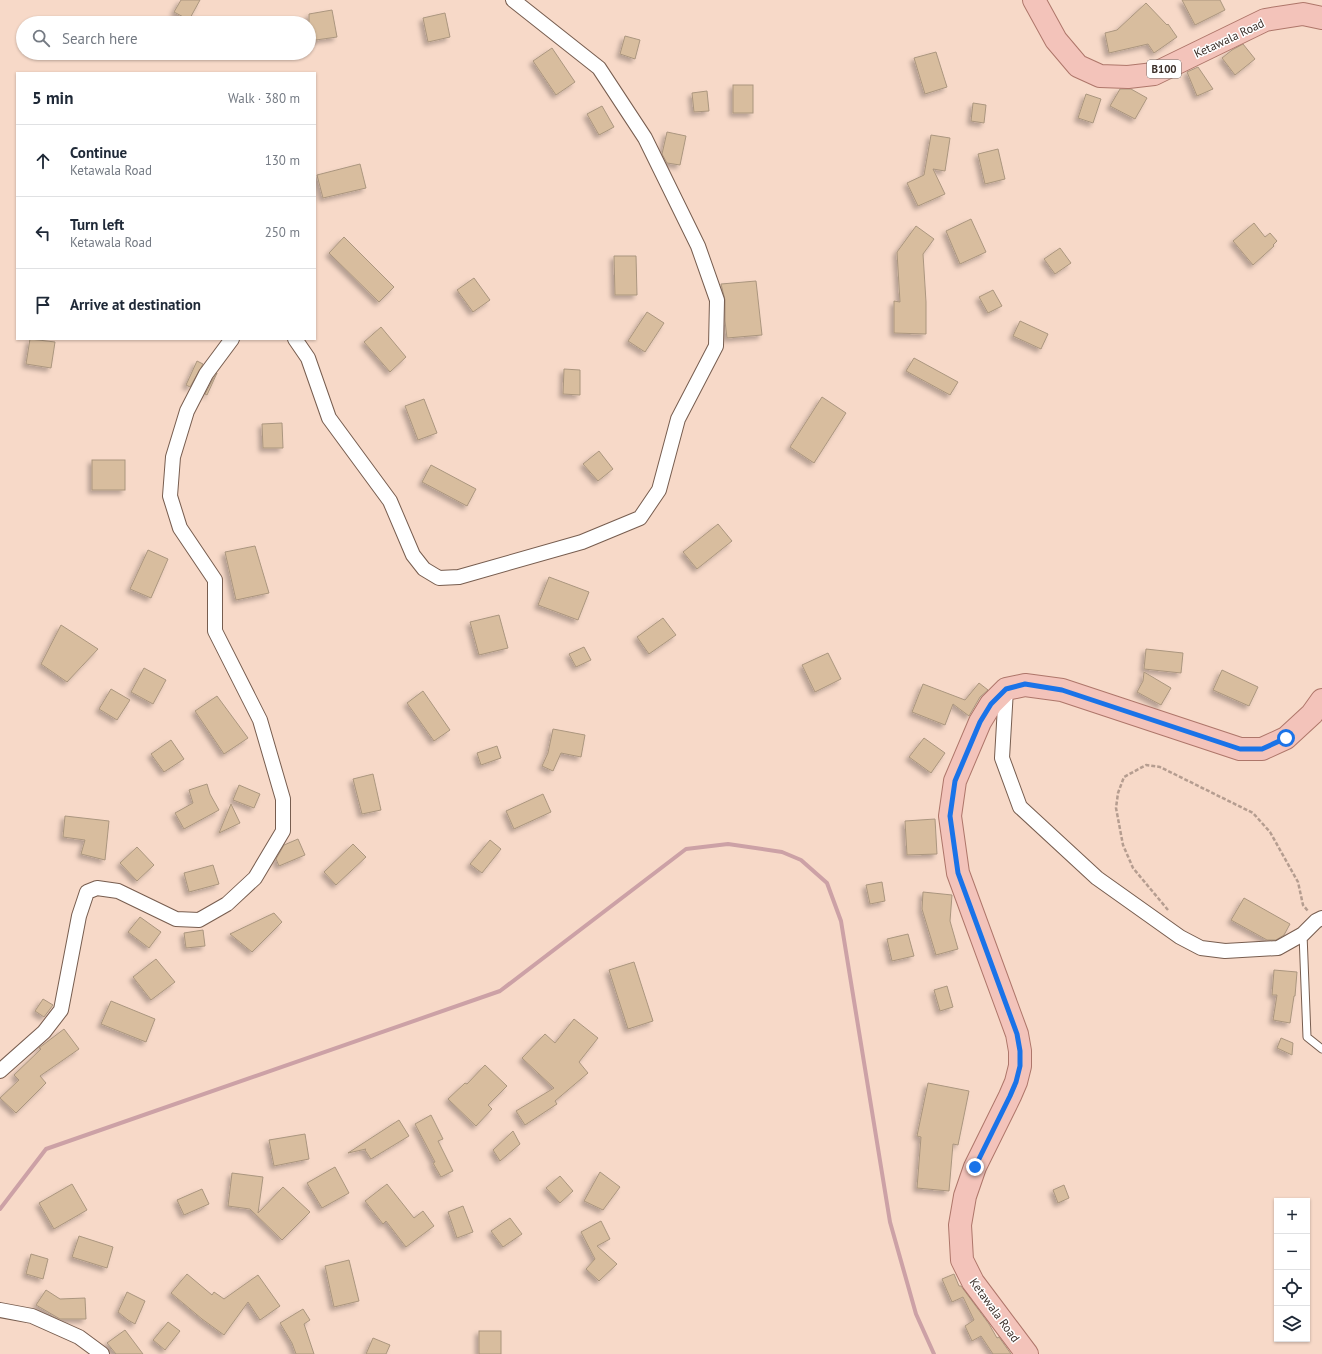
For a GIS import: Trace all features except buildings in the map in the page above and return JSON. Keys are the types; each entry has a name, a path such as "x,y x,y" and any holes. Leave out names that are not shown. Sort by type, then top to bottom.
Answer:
{"main road":[{"name":"Ketawala Road","path":"1034,0 1056,40 1078,66 1100,76 1128,77 1154,74 1265,20 1303,14 1322,18"},
{"path":"1006,689 1025,684 1062,690 1240,749 1262,749 1286,738 1312,714 1322,700"},
{"name":"Ketawala Road","path":"1006,689 991,704 980,722 955,781 950,816 958,873 1017,1034 1020,1051 1020,1066 1016,1082 1010,1096 975,1167 965,1196 960,1225 962,1260 973,1282 1027,1354"}],"street":[{"path":"296,340 308,358 329,418 390,502 413,555 424,569 439,578 459,577 582,542 640,518 659,490 678,419 716,346 718,300 698,246 645,138 599,68 513,0"},
{"path":"0,1071 44,1032 61,1010 79,916 88,892 96,888 118,891 176,919 199,920 226,904 255,878 283,831 283,799 260,720 215,631 214,580 180,528 170,496 173,457 187,411 206,374 231,340"},
{"path":"1006,689 1002,758 1020,807 1097,878 1180,937 1202,948 1225,951 1278,948 1303,934 1319,919"},
{"path":"0,1310 32,1316 79,1337 102,1354"}],"lane":[{"path":"1303,934 1307,1037 1322,1049"}],"path":[{"path":"1168,910 1133,868 1123,846 1116,808 1118,793 1124,777 1146,765 1160,767 1253,813 1270,832 1298,882 1303,905 1319,919"}],"waterway":[{"path":"0,1209 46,1149 500,991 686,849 728,844 782,852 801,860 827,883 841,921 890,1222 916,1314 934,1354"}],"route":[{"path":"975,1167 1010,1096 1016,1082 1020,1066 1020,1051 1017,1034 958,873 950,816 955,781 980,722 991,704 1006,689 1025,684 1062,690 1240,749 1262,749 1286,738"}]}
